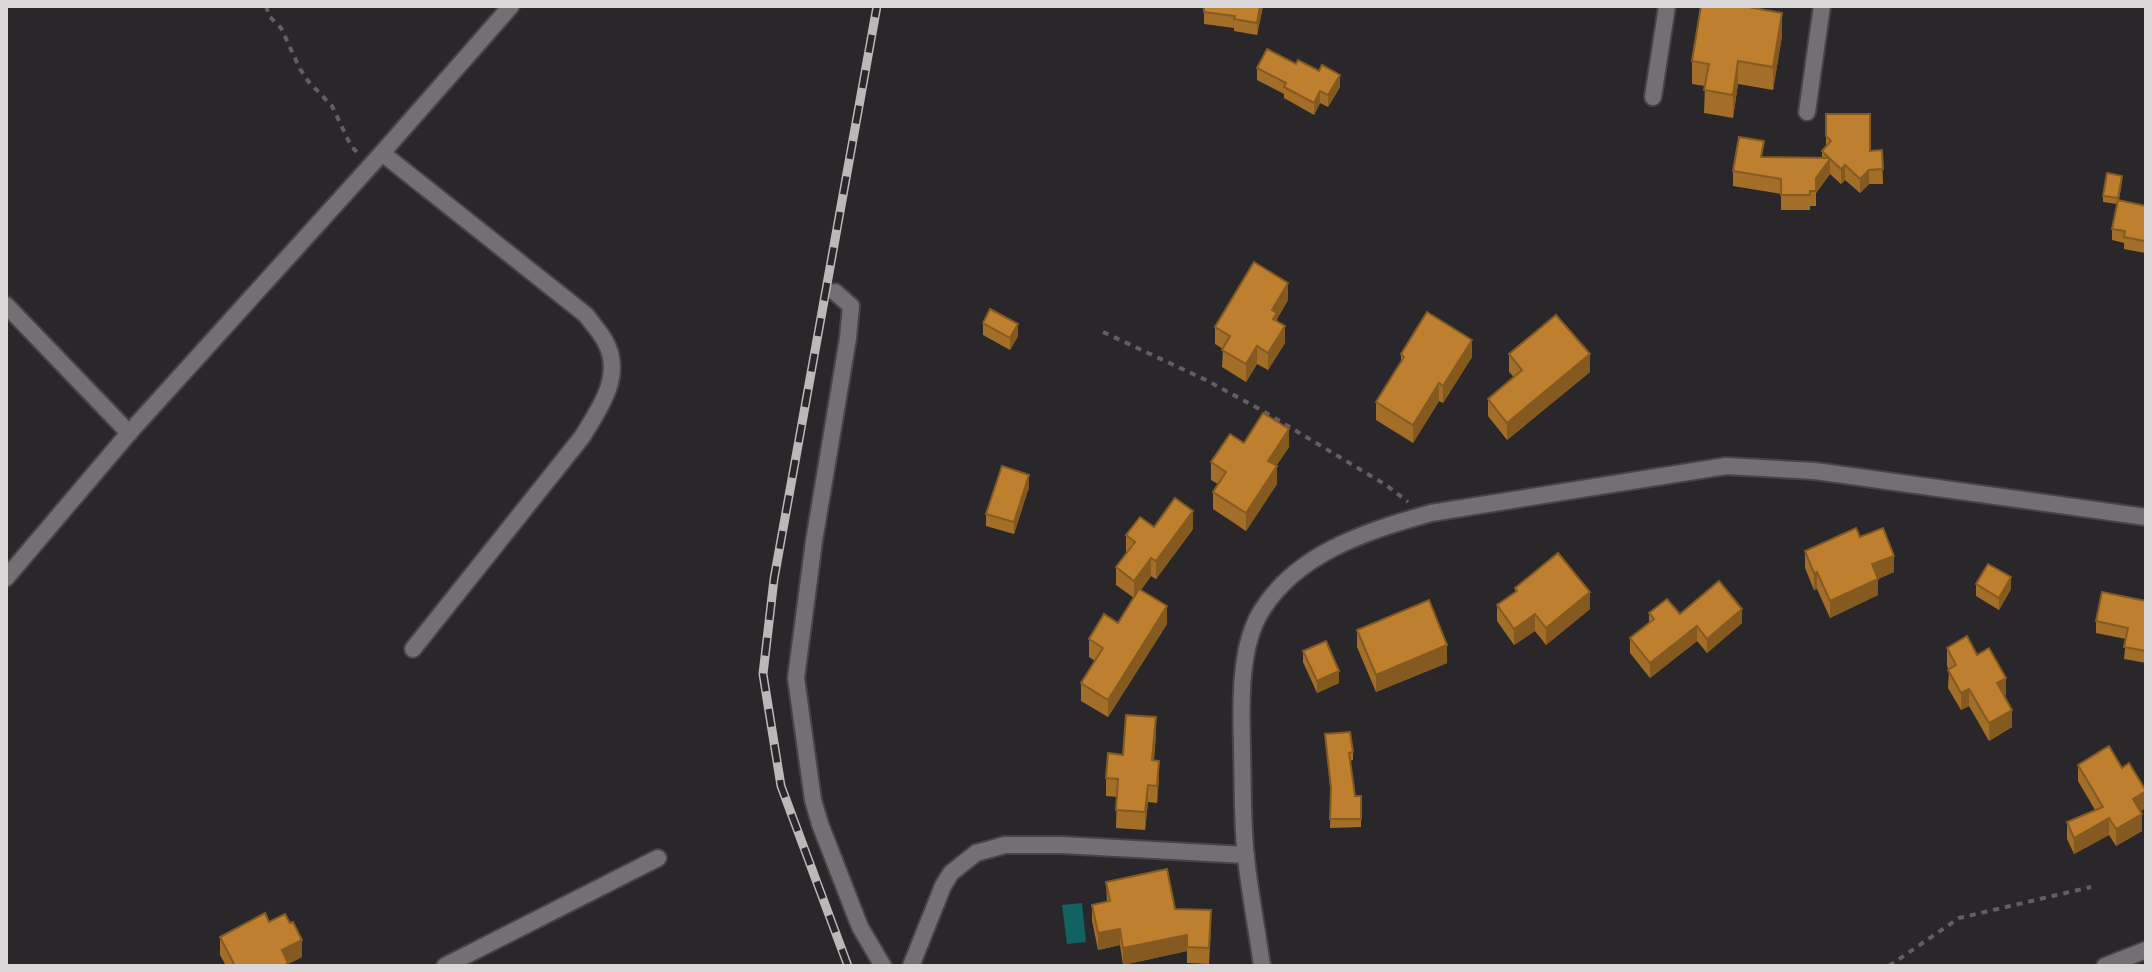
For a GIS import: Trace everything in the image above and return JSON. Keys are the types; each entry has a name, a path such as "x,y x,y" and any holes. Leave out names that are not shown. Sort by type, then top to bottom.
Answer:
{"street":[{"path":"6,578 129,433 511,6"},
{"path":"1653,97 1667,6"},
{"path":"1807,112 1822,6"},
{"path":"382,153 586,315 606,342 613,369 605,401 582,437 413,649"},
{"path":"835,292 851,306 848,338 814,541 796,678 813,800 820,824 860,927 883,966"},
{"path":"6,305 129,433"},
{"path":"1262,966 1246,855 1241,714 1248,642 1258,617 1273,595 1302,567 1341,543 1424,515 1726,466 1815,471 2146,517"},
{"path":"911,966 943,886 951,873 976,853 1005,845 1061,845 1246,855"},
{"path":"445,966 658,858"},
{"path":"2105,966 2146,950"}],"path":[{"path":"266,6 270,17 281,28 300,69 332,106 351,146 370,167"},
{"path":"1103,332 1206,380 1263,411 1386,485 1424,515"},
{"path":"1889,966 1959,918 2091,887"}],"water":[{"path":"1082,903 1086,942 1067,944 1062,905"}],"building":[{"path":"1204,6 1260,6 1257,23 1204,12"},
{"path":"1701,6 1743,6 1782,13 1773,67 1738,61 1733,95 1704,90 1709,64 1692,61"},
{"path":"1267,49 1296,64 1298,60 1319,71 1322,65 1340,75 1328,95 1320,91 1314,103 1257,68"},
{"path":"1826,114 1870,114 1870,151 1882,150 1883,169 1869,170 1860,179 1845,165 1841,169 1830,159 1816,178 1816,191 1810,191 1810,195 1781,195 1781,179 1733,171 1739,137 1764,141 1761,157 1829,158 1822,151 1831,141 1826,136"},
{"path":"2107,173 2122,176 2118,198 2103,196"},
{"path":"2118,200 2146,206 2145,241 2124,237 2125,231 2112,229"},
{"path":"1254,262 1288,283 1272,310 1277,313 1273,319 1285,326 1268,353 1257,346 1246,364 1222,350 1230,336 1215,327"},
{"path":"990,309 1018,324 1010,338 983,323"},
{"path":"1427,312 1472,340 1443,386 1439,383 1413,425 1376,402"},
{"path":"1556,315 1590,354 1507,423 1488,399 1522,370 1509,354"},
{"path":"1263,413 1289,429 1268,461 1277,466 1246,513 1213,492 1226,472 1211,462 1230,434 1244,443"},
{"path":"1002,466 1029,475 1014,522 986,514"},
{"path":"1175,498 1193,511 1156,561 1151,558 1134,581 1116,567 1135,542 1126,535 1140,517 1154,527"},
{"path":"1856,528 1860,537 1883,528 1894,556 1872,564 1878,579 1830,601 1805,551"},
{"path":"1558,553 1590,592 1546,628 1535,614 1514,629 1497,605"},
{"path":"1988,564 2011,577 1999,598 1976,584"},
{"path":"1719,581 1742,609 1707,639 1697,626 1650,663 1630,638 1654,619 1649,613 1667,599 1680,614"},
{"path":"1139,589 1167,606 1108,700 1081,683 1103,648 1089,639 1104,614 1118,623"},
{"path":"2102,592 2146,601 2146,651 2124,647 2128,628 2096,621"},
{"path":"1429,600 1447,645 1376,675 1357,630"},
{"path":"1967,636 1977,655 1989,648 2006,678 1997,683 2012,710 1989,723 1969,689 1961,693 1948,670 1956,665 1947,648"},
{"path":"1326,641 1339,671 1317,681 1303,651"},
{"path":"1126,715 1156,717 1152,760 1159,761 1157,786 1148,785 1145,812 1116,810 1118,779 1106,778 1108,753 1123,755"},
{"path":"1350,732 1353,752 1349,753 1355,796 1361,796 1361,819 1330,819 1331,788 1325,734"},
{"path":"2109,746 2122,768 2129,763 2146,791 2133,799 2142,814 2116,829 2109,818 2074,838 2067,822 2103,807 2078,765"},
{"path":"1167,869 1175,909 1211,910 1209,948 1187,947 1187,935 1123,948 1120,929 1098,933 1092,905 1110,901 1106,882"},
{"path":"265,913 269,922 285,914 302,940 282,950 288,963 283,966 235,966 220,937"}],"railway":[{"path":"848,966 781,786 763,674 774,579 877,6"}]}
